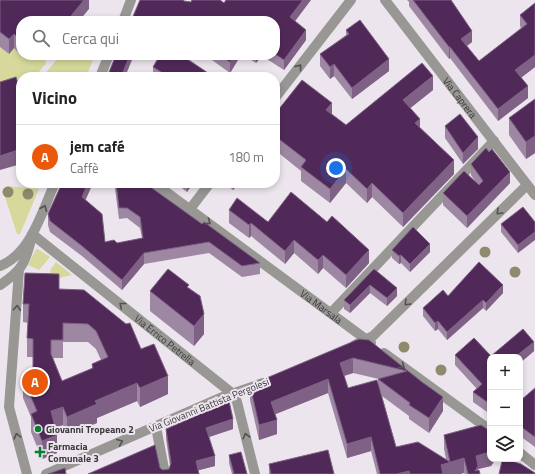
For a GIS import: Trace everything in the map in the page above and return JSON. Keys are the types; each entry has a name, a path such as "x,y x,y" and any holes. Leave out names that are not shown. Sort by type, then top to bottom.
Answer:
{"street":[{"path":"125,16 131,0"},
{"path":"280,92 351,0"},
{"name":"Via Caprera","path":"385,0 535,195"},
{"path":"102,72 107,60"},
{"path":"330,313 494,141"},
{"path":"344,350 373,336 527,184"},
{"path":"0,285 15,275 27,256 32,234 52,188"},
{"name":"Via Marsala","path":"161,188 487,428"},
{"path":"190,209 206,188"},
{"path":"0,266 15,257 32,234"},
{"name":"Via Errico Petrella","path":"32,234 233,394"},
{"path":"19,270 9,406 27,474"},
{"name":"Via Giovanni Battista Pergolesi","path":"46,474 220,398 273,379"},
{"path":"233,394 237,402 255,474"},
{"path":"156,427 166,474"},
{"path":"523,455 535,465"}],"green space":[{"path":"0,47 9,54 14,48 16,50 16,60 46,60 46,63 39,72 16,72 16,88 0,93"},
{"path":"57,60 93,60 88,72 46,72"},
{"path":"7,186 39,189 20,234 17,234 3,191"},
{"path":"36,249 50,257 39,270 28,265"},
{"path":"56,262 72,275 59,278 51,275 50,270"}],"building":[{"path":"0,0 84,0 71,16 16,16 16,36 14,34 9,39 0,32"},
{"path":"140,0 183,0 191,2 192,0 220,0 224,3 226,0 303,0 290,17 306,30 284,60 280,57 280,16 133,16"},
{"path":"413,0 451,0 472,31 461,39 479,61 527,24 520,15 535,3 535,55 515,70 528,86 498,109"},
{"path":"360,20 389,59 352,88 334,64 330,67 320,54 349,34 346,30"},
{"path":"114,60 128,60 123,72 109,72"},
{"path":"157,60 188,60 206,72 161,72 153,67"},
{"path":"422,63 433,76 403,100 420,119 415,123 454,160 403,213 372,183 367,189 346,169 330,189 301,167 306,160 280,140 280,108 302,80 332,103 326,110 346,125"},
{"path":"16,77 16,151 0,156 0,82"},
{"path":"535,99 535,136 526,142 509,118"},
{"path":"460,114 478,137 463,153 445,126"},
{"path":"486,148 489,152 492,149 510,172 467,216 443,193 464,171 479,185 483,181 471,164"},
{"path":"60,188 86,188 82,197 102,214 105,242 114,240 117,243 143,238 140,217 127,208 119,208 117,188 152,188 202,224 204,222 260,263 242,266 209,242 144,253 122,280 50,221 48,214"},
{"path":"291,192 327,222 332,216 369,250 346,275 323,255 318,260 294,240 285,251 251,223 249,225 229,210 237,198 268,222"},
{"path":"523,207 535,222 535,232 518,245 501,224"},
{"path":"413,227 430,244 410,264 401,255 399,256 392,250"},
{"path":"479,262 503,285 486,303 483,300 447,332 438,321 435,323 423,308 443,290 448,296"},
{"path":"168,269 189,285 187,287 200,296 204,314 194,326 150,291"},
{"path":"374,269 397,288 387,298 370,285 350,305 344,300"},
{"path":"25,273 59,274 59,289 84,290 126,324 130,323 141,349 154,344 168,376 140,388 137,383 95,401 97,404 67,417 63,407 51,411 57,435 42,441 31,414 37,411 23,379 33,375 33,339 27,338 29,304 23,304","holes":["63,323 88,324 96,331 108,357 92,364 93,368 62,381 51,354 51,340 63,340"]},
{"path":"523,329 534,342 519,354 493,354"},
{"path":"474,338 489,354 487,354 487,402 473,392 482,384 455,355"},
{"path":"359,339 369,340 443,397 429,418 409,405 410,403 378,379 407,371 353,358 340,363 348,388 377,380 396,447 418,442 450,462 444,435 481,425 487,429 487,453 476,456 478,466 475,471 479,470 480,474 468,474 464,458 441,465 443,474 410,474 409,471 396,474 380,474 371,437 347,444 328,379 271,402 277,420 259,425 250,385"},
{"path":"535,388 535,437 523,428 523,398"},
{"path":"229,401 233,419 206,428 215,456 196,461 199,474 88,474 155,445 160,468 163,470 169,469 171,463 166,429"},
{"path":"328,450 334,474 271,474 269,464"},
{"path":"241,452 247,474 234,474 229,455"},
{"path":"502,462 514,462 521,464 535,473 535,474 499,474"},
{"path":"65,468 66,474 48,474"}],"place":[{"name":"jem café","path":"35,382"},
{"name":"Giovanni Tropeano 2","path":"38,429"},
{"name":"Farmacia Comunale 3","path":"40,452"}]}
